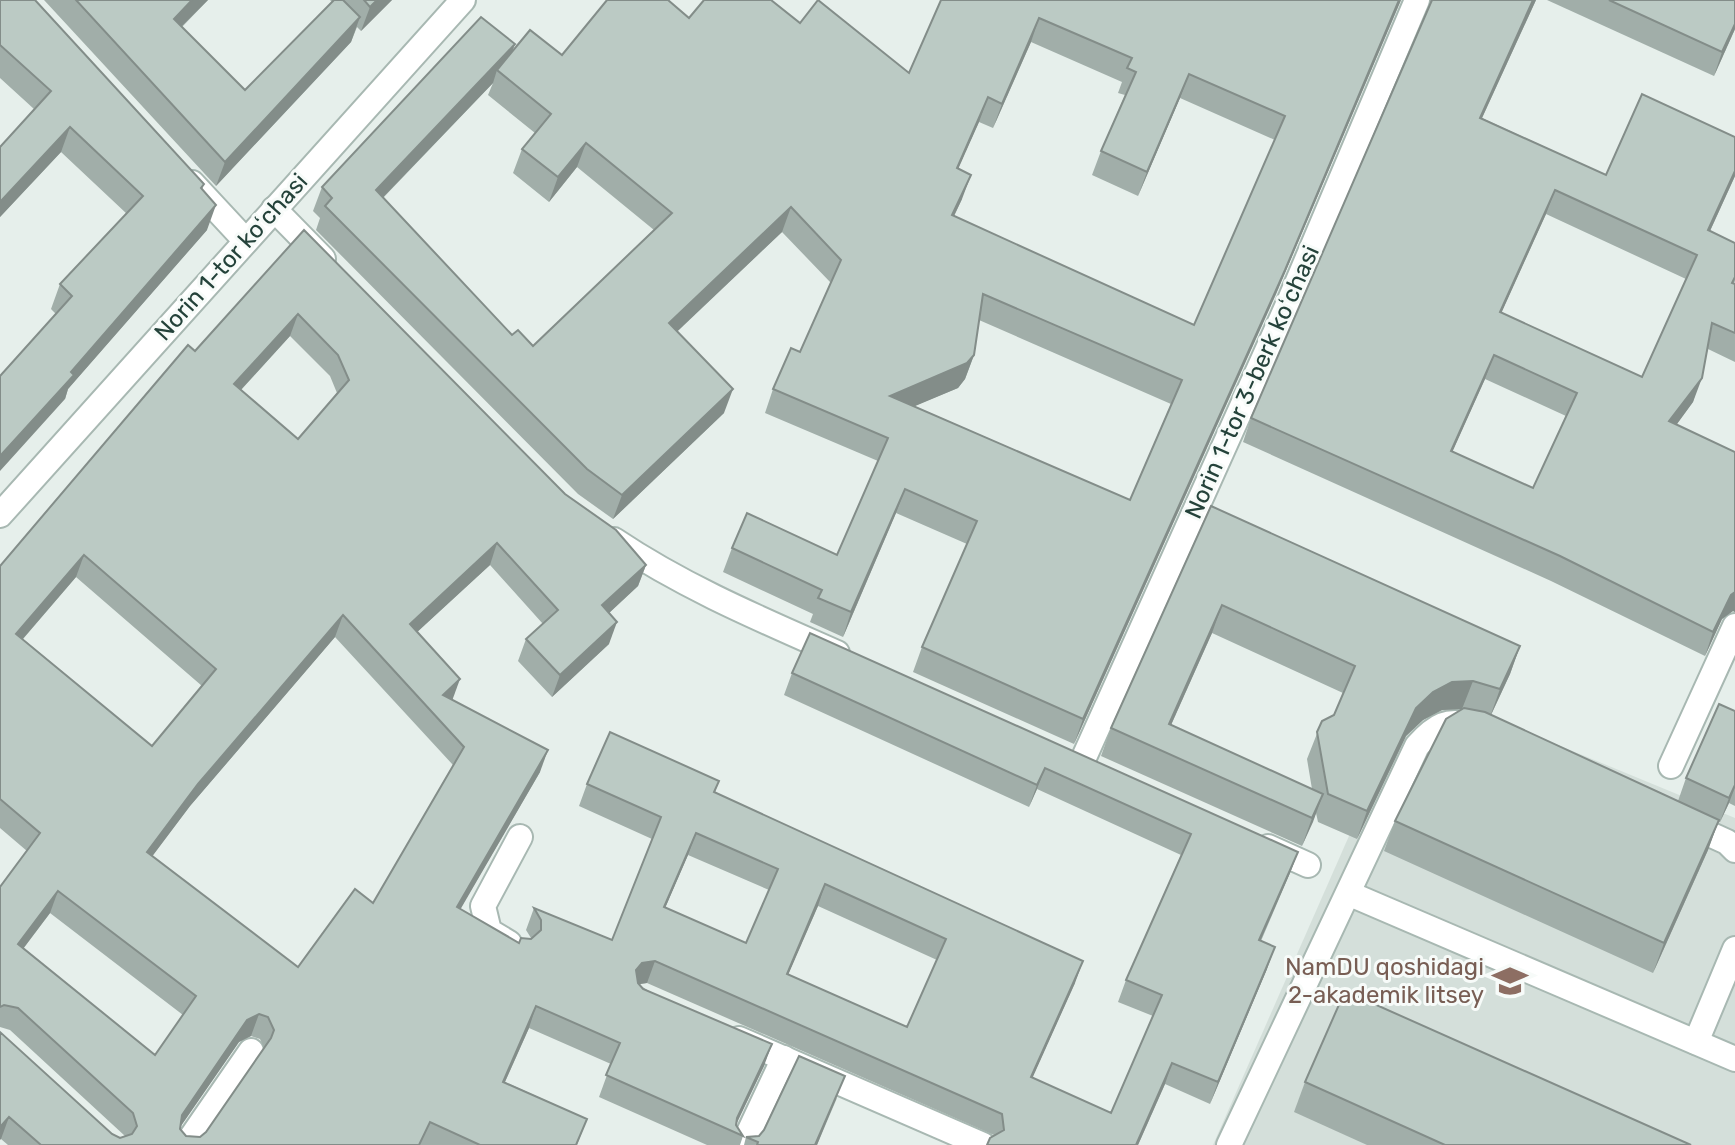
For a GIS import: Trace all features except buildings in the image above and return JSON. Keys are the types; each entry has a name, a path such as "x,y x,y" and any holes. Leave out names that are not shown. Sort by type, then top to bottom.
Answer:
{"street":[{"name":"Norin 1-tor koʻchasi","path":"0,515 463,0"},
{"name":"Norin 1-tor 3-berk koʻchasi","path":"1082,762 1290,300 1417,0"},
{"path":"171,160 245,240"},
{"path":"274,209 339,275"},
{"path":"599,529 655,568 712,598 854,661"},
{"path":"1671,766 1735,626"},
{"path":"1229,1145 1350,894 1417,746 1434,728 1445,723 1460,722 1493,735"},
{"path":"1053,749 1110,774"},
{"path":"1658,811 1727,842 1735,850"},
{"path":"519,946 501,941 489,931 483,906 520,837"},
{"path":"1252,839 1308,865"},
{"path":"1350,894 1735,1059"},
{"path":"1696,1042 1735,949"},
{"path":"713,1027 983,1145"},
{"path":"186,1145 251,1051"},
{"path":"743,1145 784,1058"}],"shaded area":[{"name":"NamDU qoshidagi 2-akademik litsey","path":"1415,686 1735,818 1735,1145 1213,1145"}],"place":[{"name":"NamDU qoshidagi 2-akademik litsey","path":"1510,981"}]}
